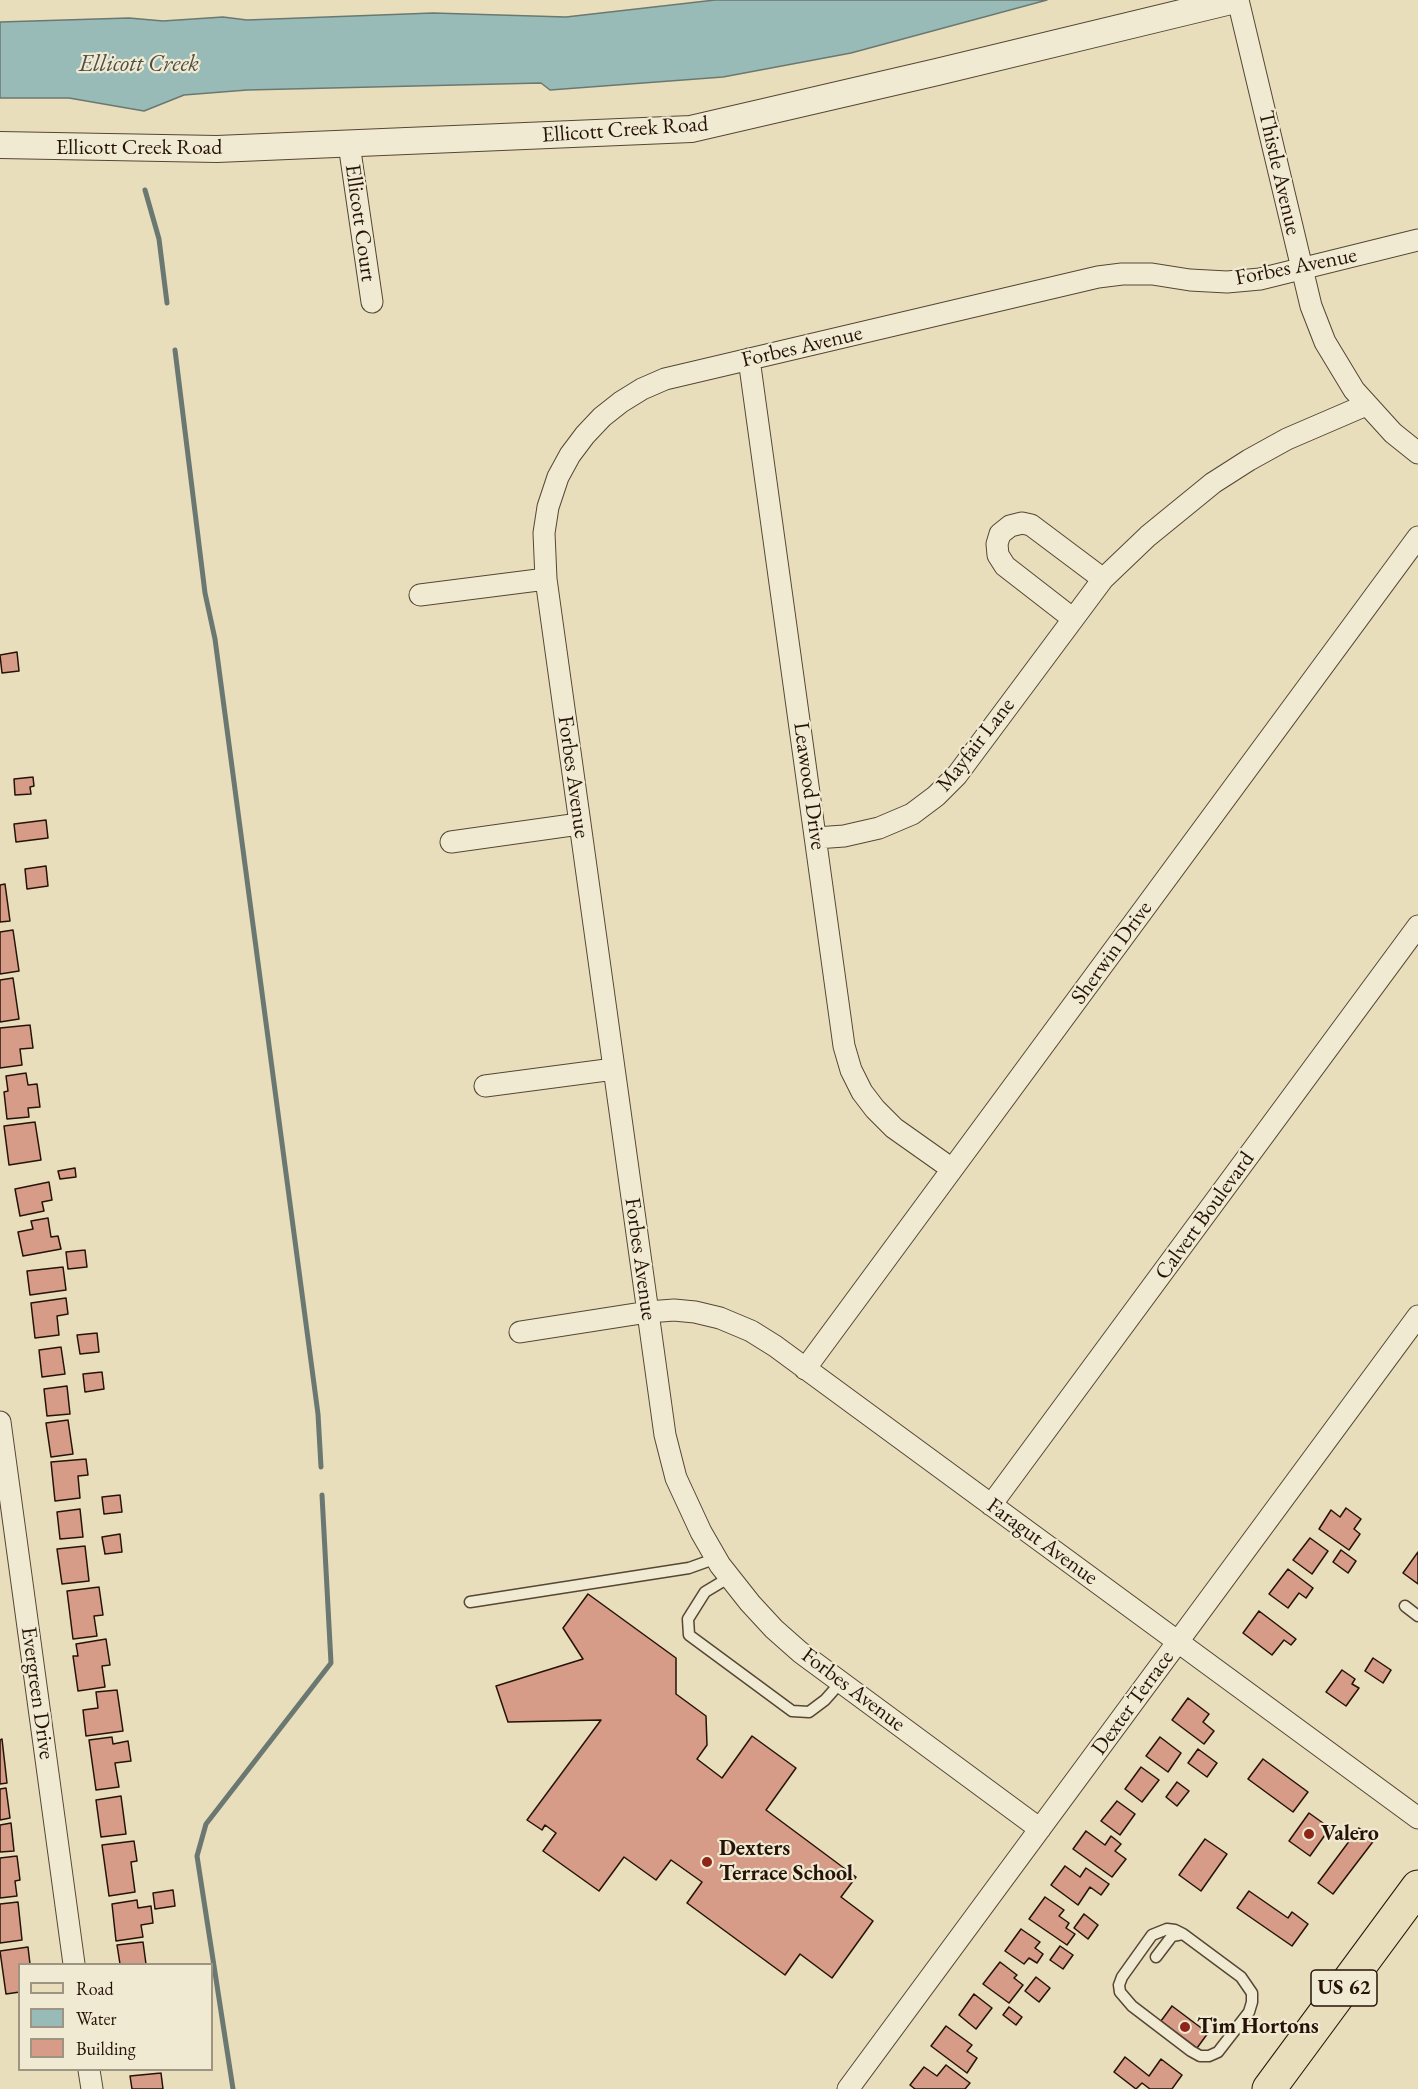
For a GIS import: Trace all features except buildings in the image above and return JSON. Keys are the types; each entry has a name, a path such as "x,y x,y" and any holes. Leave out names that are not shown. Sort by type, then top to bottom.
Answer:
{"main road":[{"name":"US 62","path":"1269,2089 1418,1887"}],"street":[{"name":"Ellicott Creek Road","path":"0,145 217,149 691,129 1237,0"},
{"name":"Thistle Avenue","path":"1237,0 1311,306 1325,342 1366,405 1393,433 1418,453"},
{"name":"Ellicott Court","path":"349,144 372,302"},
{"name":"Forbes Avenue","path":"1040,1829 800,1652 774,1629 730,1577 701,1532 684,1498 664,1436 579,824 546,579 544,533 548,507 558,477 585,435 621,402 665,379 1098,277 1152,274 1191,280 1227,282 1260,279 1418,240"},
{"name":"Leawood Drive","path":"749,359 844,1046 851,1070 862,1092 875,1109 894,1128 952,1169"},
{"name":"Mayfair Lane","path":"816,838 844,836 879,828 912,814 936,796 957,775 1103,579 1148,536 1213,483 1287,439 1366,405"},
{"path":"1072,618 1005,566 998,555 997,544 1000,534 1010,526 1022,523 1031,525 1103,579"},
{"name":"Sherwin Drive","path":"805,1369 1418,537"},
{"path":"420,595 546,579"},
{"path":"451,842 579,824"},
{"name":"Calvert Boulevard","path":"991,1506 1418,926"},
{"path":"486,1086 614,1069"},
{"name":"Faragut Avenue","path":"520,1332 674,1310 720,1318 751,1331 1418,1818"},
{"name":"Dexter Terrace","path":"848,2089 1418,1316"},
{"name":"Evergreen Drive","path":"0,1422 74,1963"},
{"path":"89,2071 92,2089"}],"lane":[{"path":"470,1602 689,1568 717,1558"},
{"path":"730,1577 705,1592 688,1619 689,1635 792,1711 808,1712 825,1700 841,1682"},
{"path":"1405,1606 1418,1616"},
{"path":"1156,1957 1172,1936 1183,1934 1241,1977 1252,1993 1249,2012 1218,2052 1209,2056 1200,2056 1191,2051 1132,2006 1120,1992 1119,1985 1122,1977 1152,1935 1167,1929 1183,1934"}],"water":[{"name":"Ellicott Creek","path":"715,0 1047,0 851,53 723,77 550,90 541,83 247,90 184,95 144,111 69,98 0,98 0,22 129,18 163,21 223,17 247,20 433,13 566,17"}],"waterway":[{"path":"145,190 159,239 167,303"},
{"path":"175,350 205,593 215,639 318,1414 321,1467"},
{"path":"233,2089 197,1856 206,1824 331,1663 322,1495"}],"place":[{"name":"Valero","path":"1309,1834"},
{"name":"Dexters Terrace School","path":"707,1862"},
{"name":"Tim Hortons","path":"1185,2027"}]}
